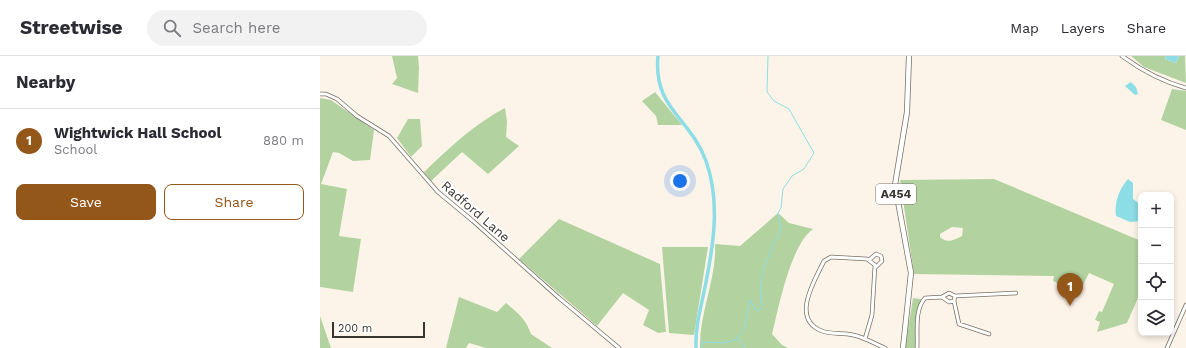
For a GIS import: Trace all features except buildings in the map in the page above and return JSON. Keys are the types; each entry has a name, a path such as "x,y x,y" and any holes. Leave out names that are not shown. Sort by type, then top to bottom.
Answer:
{"highway":[{"name":"A454","path":"903,348 910,273 895,185 907,112 909,56"}],"street":[{"path":"1122,56 1133,64 1170,83 1186,88"},
{"name":"Radford Lane","path":"320,94 326,94 337,99 357,116 389,136 438,192 619,348"},
{"path":"865,339 872,315 876,267 882,261 879,254 874,254 869,260"},
{"path":"876,267 869,260 831,257 826,259 806,304 806,312 809,319 821,331 853,334 885,348"},
{"path":"917,348 918,310 925,298 942,297 949,293 955,296 1016,293"},
{"path":"955,296 954,301 959,324 989,334"},
{"path":"942,297 946,301 954,301"},
{"path":"1167,348 1186,305"}],"green space":[{"path":"392,56 418,56 418,93 392,84 397,78"},
{"path":"1131,56 1166,56 1165,59 1176,63 1179,56 1185,56 1186,83 1144,67"},
{"path":"1172,89 1186,91 1186,130 1161,120"},
{"path":"655,92 682,125 658,125 656,116 642,101"},
{"path":"320,98 331,100 374,130 370,160 353,161 339,153 333,152 321,184 347,189 339,236 361,239 353,292 320,287"},
{"path":"505,108 507,122 506,137 519,146 488,174 462,152 431,181 424,172 452,145 472,129"},
{"path":"408,119 420,119 422,146 411,157 397,138"},
{"path":"994,179 1138,240 1138,298 1127,323 1097,332 1100,322 1095,320 1099,311 1102,312 1114,284 1089,273 1079,293 1053,281 1054,276 914,274 900,180","holes":["952,227 963,228 962,236 948,241 940,237 940,234"]},
{"path":"778,213 789,223 813,229 805,237 798,249 786,278 772,334 782,345 788,348 700,348 702,322 715,257 715,244 740,246"},
{"path":"559,219 660,264 666,332 658,333 643,325 649,310 623,293 597,326 519,259"},
{"path":"662,247 708,247 694,335 669,333"},
{"path":"459,297 497,312 506,303 524,320 531,334 552,348 486,348 469,343 466,348 446,348"},
{"path":"913,298 921,299 917,311 916,348 905,348"},
{"path":"320,316 331,348 320,348"}],"water":[{"path":"1166,56 1179,56 1176,63 1165,59"},
{"path":"1131,82 1136,87 1138,94 1135,95 1125,86"},
{"path":"1128,179 1133,183 1133,199 1138,203 1138,221 1130,222 1116,216 1118,196"}],"waterway":[{"path":"658,56 658,74 661,89 674,112 691,133 699,146 706,161 713,191 713,236 709,267 698,323 696,348"},
{"path":"745,348 738,338 744,330 750,300 756,310 759,310 762,307 760,288 763,269 781,228 778,213 781,208 783,189 792,176 804,169 814,153 789,109 774,101 767,92 768,56"},
{"path":"702,348 702,342 724,343 737,339"}],"place":[{"name":"Wightwick Hall School","path":"1070,306"}]}
